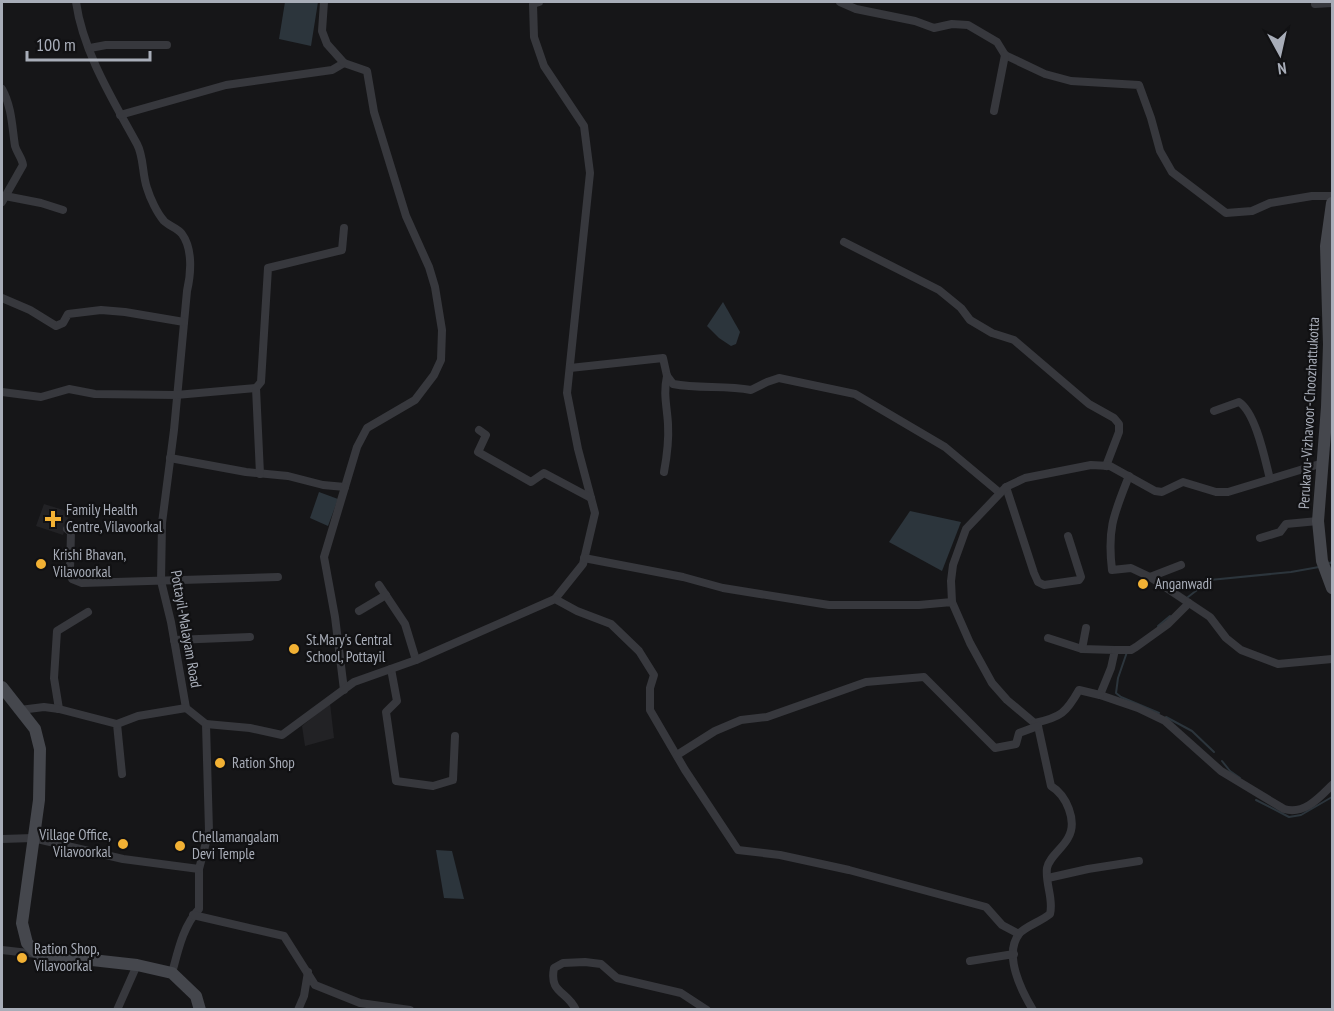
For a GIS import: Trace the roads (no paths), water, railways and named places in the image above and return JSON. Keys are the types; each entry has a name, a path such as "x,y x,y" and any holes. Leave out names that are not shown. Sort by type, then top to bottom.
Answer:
{"street":[{"name":"Pottayil-Malayam Road","path":"76,2 78,19 90,48 120,116 138,146 146,177 146,187 164,221 181,232 188,246 190,278 162,523 161,581 186,708 206,724"},
{"path":"324,2 322,31 327,44 344,63 367,71 374,112 406,216 429,267 442,330 441,360 434,375 415,400 367,428 357,447 324,557 335,617 344,690"},
{"path":"172,973 180,941 193,915 199,909 199,869 209,831 206,724 250,728 282,735 354,682 416,660 555,599 583,564 594,513 567,393 590,173 584,126 544,66 534,37 532,2"},
{"path":"840,2 856,9 915,21 934,28 952,24 968,25 997,42 1005,55 1045,74 1071,81 1139,85 1160,151 1172,172 1226,213 1251,211 1270,203 1312,196 1332,196"},
{"path":"1315,4 1332,3"},
{"path":"90,48 106,45 167,45"},
{"path":"994,111 1005,55"},
{"path":"120,116 226,85 332,70 344,63"},
{"path":"2,89 10,110 15,134 15,148 23,165 3,199 41,203 63,210"},
{"name":"Perukavu-Vizhavoor-Choozhattukotta","path":"1332,203 1329,247 1330,408 1318,521 1323,561 1332,588"},
{"path":"260,474 256,388 261,382 268,268 342,250 344,228"},
{"path":"844,242 939,290 961,308 970,320 992,333 1014,340 1089,404 1114,418 1119,424 1119,432 1106,466"},
{"path":"2,298 30,310 56,326 63,322 68,314 100,310 184,322"},
{"path":"570,369 663,358 667,376 673,384 685,387 733,387 751,390 779,378 855,394 945,447 1003,490 1038,582 1044,585 1079,580 1081,577 1068,536"},
{"path":"664,472 669,445 664,390 667,376"},
{"path":"2,392 41,397 69,389 94,394 176,395 256,388"},
{"path":"1214,411 1239,402 1243,404 1256,428 1270,479"},
{"path":"479,430 486,435 478,452 531,482 544,473 591,498"},
{"path":"170,458 345,487"},
{"path":"1033,1010 1017,978 1014,946 1019,934 1050,914 1052,907 1047,868 1049,862 1071,835 1071,817 1068,803 1057,789 1051,786 1036,725 1011,704 992,683 970,644 952,602 953,565 966,530 1003,490 1025,478 1091,465 1106,466 1155,491 1162,492 1183,482 1216,492 1228,492 1323,463"},
{"path":"1129,476 1113,517 1110,538 1112,570 1131,568 1150,577 1210,617 1226,638 1241,650 1269,662 1278,664 1332,659"},
{"path":"1260,538 1280,532 1286,524 1318,521"},
{"path":"67,529 71,532 70,570 72,579 82,583 278,577"},
{"path":"584,558 683,577 723,588 829,605 952,602"},
{"path":"1150,577 1181,565"},
{"path":"379,585 405,624 416,660"},
{"path":"360,611 386,595"},
{"path":"555,599 577,612 611,624 639,651 654,675 650,688 650,710 738,850 780,855 849,870 986,907 1002,925 1019,934"},
{"path":"1048,638 1082,649 1131,650 1168,624 1186,601"},
{"path":"59,708 54,678 57,631 88,612"},
{"path":"1082,649 1086,628"},
{"path":"174,640 250,637"},
{"path":"1100,695 1111,668 1115,650"},
{"path":"391,669 397,701 386,712 396,781 433,786 453,780 455,736"},
{"path":"676,754 715,730 741,720 776,714 866,682 924,677 995,748 1016,744 1019,733 1068,710 1079,690 1138,708 1165,721 1221,771 1284,808 1292,811 1300,810 1314,802 1332,785"},
{"path":"2,687 35,729 40,749 39,800 22,923 27,943 38,954"},
{"path":"20,710 59,708 117,724 138,716 186,708"},
{"path":"117,724 122,774"},
{"path":"2,838 33,838 123,859 199,869"},
{"path":"1048,878 1139,861"},
{"path":"193,915 284,936 315,985 360,1003 410,1010"},
{"path":"2,950 137,965 172,973 196,996 200,1010"},
{"path":"970,961 1014,954"},
{"path":"576,1010 556,988 552,980 554,968 563,963 601,964 617,978 681,993 707,1010"},
{"path":"117,1010 137,965"},
{"path":"298,1010 304,996 308,972"}],"waterway":[{"path":"1188,597 1210,580 1319,567"},
{"path":"1158,626 1170,616"},
{"path":"1127,652 1118,678 1116,693 1159,713"},
{"path":"1166,717 1192,731 1214,752"},
{"path":"1222,761 1240,778"},
{"path":"1256,800 1289,817 1301,815 1332,797"}],"place":[{"name":"Family Health Centre, Vilavoorkal","path":"53,519"},
{"name":"Krishi Bhavan, Vilavoorkal","path":"41,564"},
{"name":"Anganwadi","path":"1143,584"},
{"name":"St.Mary's Central School, Pottayil","path":"294,649"},
{"name":"Ration Shop","path":"220,763"},
{"name":"Village Office, Vilavoorkal","path":"123,844"},
{"name":"Chellamangalam Devi Temple","path":"180,846"},
{"name":"Ration Shop, Vilavoorkal","path":"22,958"}]}
